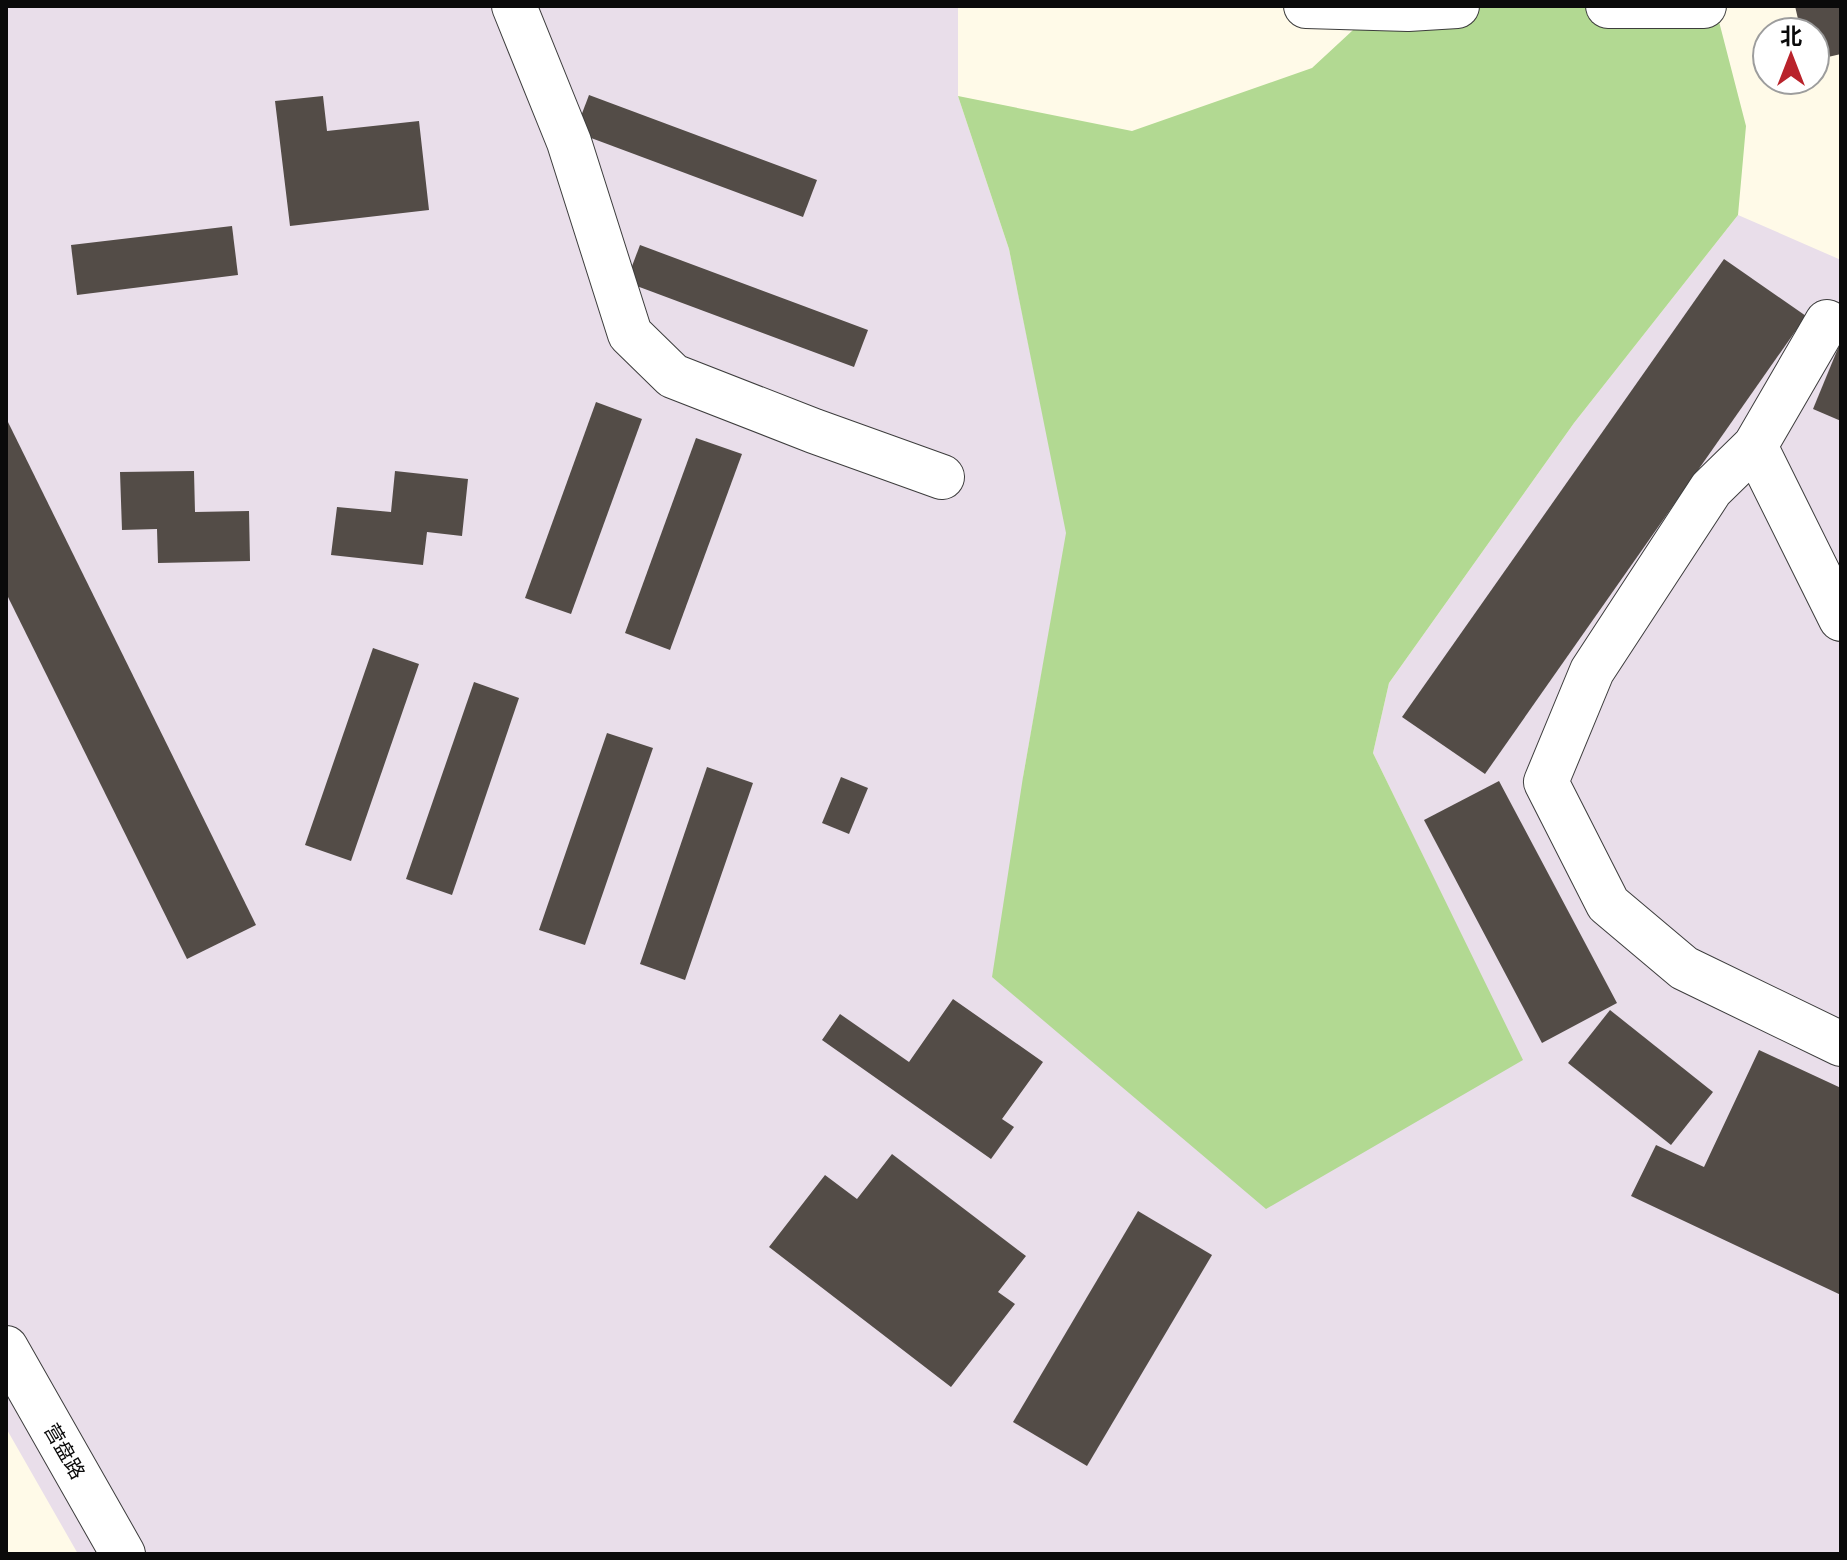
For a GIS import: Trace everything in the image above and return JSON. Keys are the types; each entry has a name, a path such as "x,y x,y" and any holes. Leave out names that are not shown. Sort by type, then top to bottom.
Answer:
{"street":[{"path":"514,6 569,142 630,334 673,376 942,477"},
{"path":"1306,6 1408,9 1457,6"},
{"path":"1608,6 1704,6"},
{"path":"1827,322 1755,446 1711,489 1592,671 1546,782 1608,904 1684,968 1841,1044"},
{"path":"1755,446 1841,619"},
{"name":"营盘路","path":"6,1348 123,1554"}],"shaded area":[{"path":"6,6 958,6 958,96 1009,249 1067,533 1023,777 1522,1060 1373,753 1389,683 1574,423 1738,215 1841,260 1841,1554 78,1554 6,1428"}],"green space":[{"path":"1379,6 1715,6 1746,126 1738,215 1574,423 1389,683 1373,753 1523,1060 1266,1209 992,977 1066,533 1009,249 958,96 1132,131 1312,68"}],"building":[{"path":"1795,6 1841,6 1841,54 1831,56 1831,16 1797,16"},
{"path":"589,95 817,180 803,217 575,132"},
{"path":"323,96 327,131 419,121 429,210 290,226 275,101"},
{"path":"232,226 238,275 77,295 71,245"},
{"path":"640,245 868,330 854,367 626,282"},
{"path":"1724,259 1806,316 1485,774 1402,717"},
{"path":"1841,341 1841,421 1813,409"},
{"path":"596,402 642,419 571,614 525,598"},
{"path":"6,418 256,925 187,959 6,593"},
{"path":"696,438 742,454 670,650 625,633"},
{"path":"194,471 195,512 249,511 250,561 158,563 157,529 122,530 120,472"},
{"path":"395,471 468,479 462,536 427,532 423,565 331,555 337,507 391,512"},
{"path":"373,648 419,664 351,861 305,845"},
{"path":"474,682 519,698 452,895 406,879"},
{"path":"607,733 653,748 585,945 539,930"},
{"path":"707,767 753,783 685,980 640,964"},
{"path":"841,777 868,788 849,834 822,823"},
{"path":"1499,781 1617,1003 1542,1043 1424,820"},
{"path":"953,999 1043,1062 1002,1119 1014,1127 991,1159 822,1040 840,1014 909,1062"},
{"path":"1610,1010 1713,1092 1671,1145 1568,1063"},
{"path":"1759,1050 1841,1088 1841,1295 1631,1196 1656,1145 1704,1167"},
{"path":"892,1154 1026,1256 998,1292 1015,1304 951,1387 769,1247 825,1175 857,1199"},
{"path":"1138,1211 1212,1255 1087,1466 1013,1422"}]}
